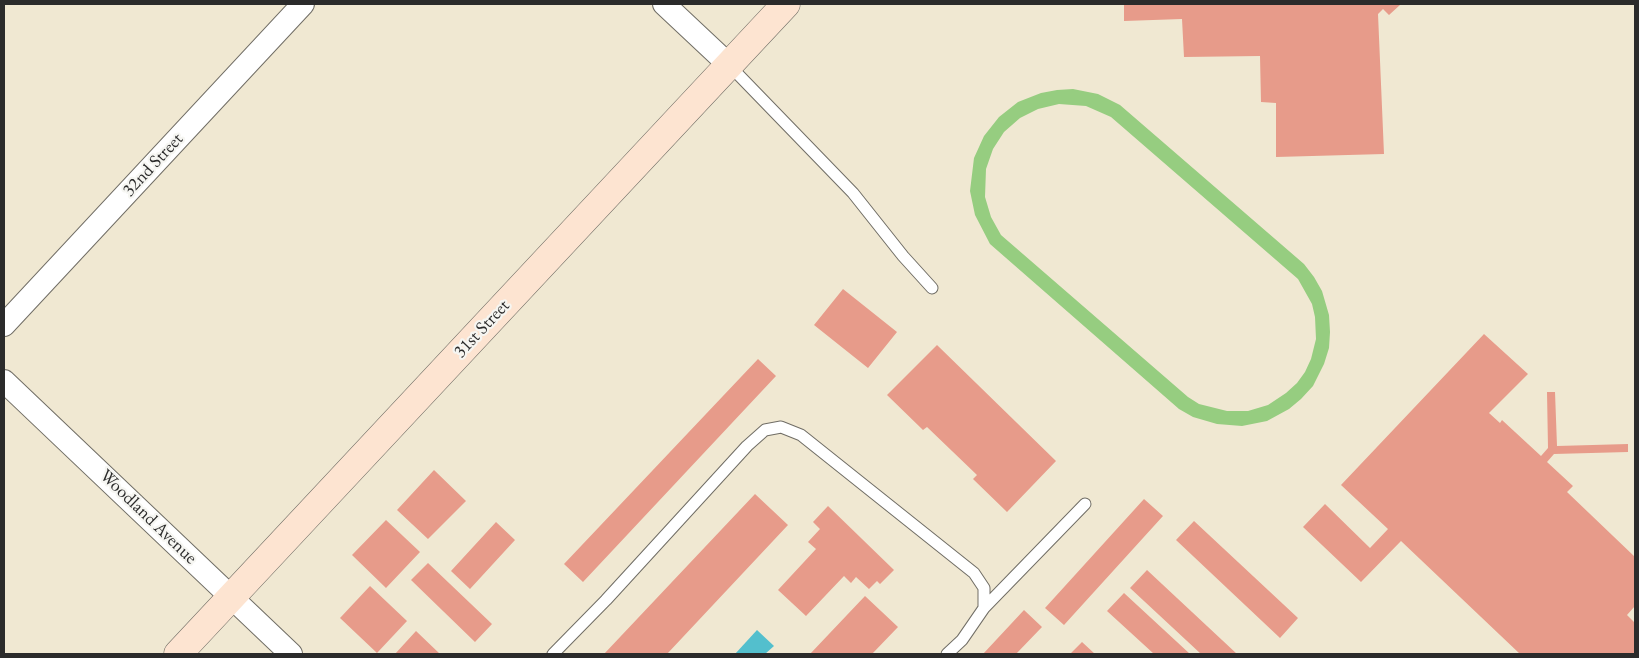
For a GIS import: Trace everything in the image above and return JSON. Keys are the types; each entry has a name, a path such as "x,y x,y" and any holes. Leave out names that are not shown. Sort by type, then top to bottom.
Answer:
{"main road":[{"name":"31st Street","path":"178,654 786,4"}],"street":[{"name":"32nd Street","path":"4,325 303,4"},
{"path":"664,4 728,65"},
{"name":"Woodland Avenue","path":"4,381 291,654"}],"lane":[{"path":"728,65 853,193 903,256 932,288"},
{"path":"553,654 606,600 746,446 765,430 781,427 801,435 974,573 984,588 984,608"},
{"path":"947,654 962,640 984,608 1085,504"}],"green space":[{"path":"1073,89 1098,94 1120,105 1304,264 1314,277 1322,291 1329,315 1329,348 1324,364 1313,386 1289,409 1267,421 1242,426 1217,424 1193,417 1179,409 990,244 975,215 970,191 974,158 984,136 999,117 1018,102 1041,93","holes":["1059,104 1086,106 1111,117 1298,279 1312,304 1315,317 1316,339 1311,359 1305,372 1286,393 1268,405 1248,411 1227,411 1199,404 1188,397 1001,235 991,217 985,197 986,169 993,149 1004,132 1020,118 1038,109"]}],"water":[{"path":"757,630 774,646 765,654 735,654"}],"building":[{"path":"1124,4 1399,4 1389,15 1383,9 1378,14 1384,154 1276,157 1276,103 1261,102 1260,56 1184,57 1182,19 1124,21"},
{"path":"843,289 897,332 868,368 814,325"},
{"path":"1484,334 1528,374 1489,413 1500,423 1502,420 1541,456 1548,448 1547,392 1555,392 1557,446 1628,444 1628,452 1554,454 1547,462 1573,486 1567,492 1635,557 1635,606 1627,615 1635,623 1635,654 1520,654 1401,541 1361,582 1303,527 1325,504 1370,548 1388,529 1341,485"},
{"path":"937,345 1056,461 1007,512 973,479 977,475 927,427 923,430 887,395"},
{"path":"758,359 776,376 583,582 564,564"},
{"path":"434,470 466,501 428,539 397,510"},
{"path":"755,494 788,525 667,654 604,654"},
{"path":"1144,499 1163,516 1064,625 1045,608"},
{"path":"828,506 894,570 880,584 877,581 869,589 856,577 851,583 844,576 806,616 778,590 816,549 808,542 820,529 813,522"},
{"path":"386,520 420,552 386,588 352,555"},
{"path":"1194,521 1298,618 1280,638 1176,540"},
{"path":"496,522 515,540 470,589 451,571"},
{"path":"428,563 492,624 475,642 411,580"},
{"path":"1147,570 1237,654 1201,654 1130,588"},
{"path":"370,586 407,621 377,653 340,618"},
{"path":"1124,593 1190,654 1154,654 1107,611"},
{"path":"865,596 898,627 872,654 810,654"},
{"path":"1024,610 1042,627 1016,654 983,654"},
{"path":"416,631 440,654 395,654"},
{"path":"1082,642 1095,654 1070,654"}]}
